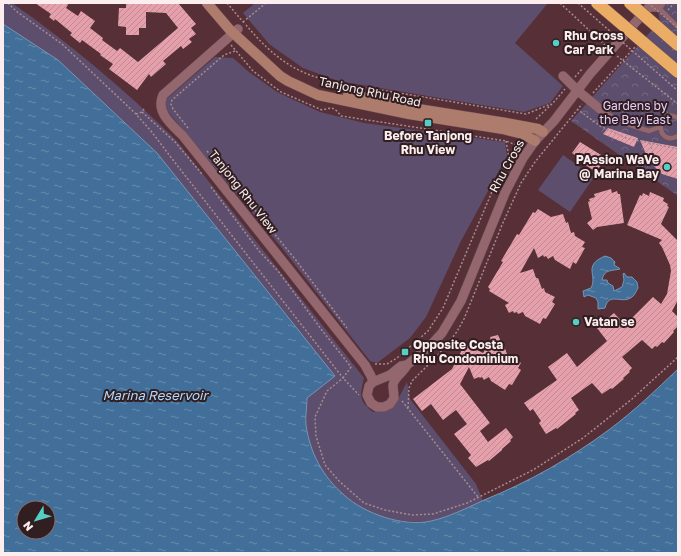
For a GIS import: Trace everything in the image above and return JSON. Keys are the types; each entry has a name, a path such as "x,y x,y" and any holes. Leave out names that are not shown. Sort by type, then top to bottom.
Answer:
{"highway":[{"path":"597,3 678,72"},
{"path":"630,3 678,45"}],"street":[{"name":"Tanjong Rhu Road","path":"207,3 238,28 270,61 295,79 314,87 418,109 538,129 543,132"},
{"name":"Tanjong Rhu Road","path":"216,3 280,76 318,95 408,114 510,131 523,134 535,141"},
{"name":"Rhu Cross","path":"371,403 377,407 384,407 390,404 394,398 393,385 397,377 404,371 407,365 430,346 442,333 461,301 505,193 523,158 535,141 554,121 590,74 652,5"},
{"name":"Tanjong Rhu View","path":"238,28 163,95 160,100 160,107 165,118 183,136 365,364 373,382"},
{"path":"564,76 600,109"},
{"name":"Rhu Cross","path":"373,382 390,375 401,366 407,365"},
{"path":"371,403 367,395 369,386 373,382"}],"lane":[{"path":"652,5 678,28"},
{"path":"600,109 621,122 649,131 660,128"},
{"path":"678,118 672,116 665,117 662,120 660,128 666,137 672,138 678,136"}],"path":[{"path":"227,3 238,28 261,42 276,56 303,72 333,82 526,114 530,117"},
{"path":"238,28 266,3"},
{"path":"578,3 678,90"},
{"path":"652,5 678,28"},
{"path":"192,133 173,109 171,104 172,100 224,55 235,51"},
{"path":"408,408 409,388 412,381 450,342 464,319 502,225 521,183 535,162 577,109 588,99 622,60"},
{"path":"526,114 553,103"},
{"path":"136,114 142,112 144,109"},
{"path":"577,109 600,126 626,138 678,149"},
{"path":"142,112 175,142 202,175"},
{"path":"384,122 506,141 516,145"},
{"path":"506,141 509,157"},
{"path":"650,143 656,161 659,166 666,171"},
{"path":"207,151 295,259 350,331"},
{"path":"210,184 259,251 278,271 321,329 352,367 343,378 359,394 371,403"},
{"path":"394,392 478,497"}],"green space":[{"path":"3,3 12,3 76,51 117,85 176,140 364,378 361,397 368,408 373,412 386,411 396,403 407,382 410,399 476,484 483,501 456,513 435,520 406,521 385,518 365,510 348,498 333,484 320,467 311,447 306,419 307,398 335,376 157,153 58,60 3,24"},
{"path":"255,3 548,3 515,43 563,86 550,103 524,112 338,81 303,68 269,44 243,13"},
{"name":"Gardens by the Bay East","path":"666,3 678,3 678,196 571,121 660,21 658,11"},
{"path":"215,57 233,58 249,72 277,92 320,112 364,123 505,142 507,156 461,241 426,317 410,338 377,363 370,361 282,248 168,112 164,101"},
{"path":"563,155 594,177 570,212 538,190"}],"water":[{"name":"Marina Reservoir","path":"3,24 58,60 157,153 335,376 307,398 306,422 314,455 330,480 344,495 353,502 373,513 397,520 409,522 431,521 451,515 501,493 549,469 580,450 628,415 678,369 678,553 3,553"},
{"path":"605,256 611,258 615,262 614,265 620,269 606,272 602,280 607,280 608,283 613,286 614,291 622,287 624,273 627,277 632,277 637,282 638,288 632,297 624,300 610,300 605,308 598,309 598,302 596,298 588,295 584,297 583,291 591,288 593,283 592,267 594,263"}],"building":[{"path":"35,3 69,3 66,8 78,16 81,11 95,21 90,28 103,38 102,40 117,51 120,48 138,62 178,28 166,13 146,12 146,28 139,28 139,35 126,35 126,27 118,26 119,8 126,8 126,3 178,3 196,24 191,28 196,34 189,39 192,42 183,49 181,46 163,61 166,64 151,77 149,74 137,90 109,69 113,64 82,40 80,43 70,35 72,33 55,19 54,21 49,17 51,14"},
{"path":"608,128 638,138 634,147 603,134"},
{"name":"PAssion WaVe @ Marina Bay","path":"640,140 678,147 678,179 662,174 649,161"},
{"path":"580,142 606,158 596,172 578,160 579,158 572,153"},
{"path":"611,189 612,193 617,191 618,194 620,194 624,223 597,227 593,230 587,223 592,219 588,202 590,201 589,199 595,197 594,194"},
{"path":"650,192 664,198 663,201 668,204 667,206 669,207 661,224 678,241 678,300 672,311 678,317 678,326 664,343 662,342 657,347 655,346 652,349 642,340 622,357 632,368 623,378 624,379 612,389 611,388 602,394 592,383 571,398 579,410 557,429 556,428 546,434 539,423 541,421 533,409 530,411 524,403 557,380 548,367 567,353 577,367 607,341 597,328 614,313 625,325 653,297 661,304 667,294 671,271 670,265 659,243 662,240 627,225 640,195 642,196 643,193 649,196"},
{"path":"538,209 551,217 563,214 566,223 568,222 571,233 574,232 575,236 585,242 582,247 585,248 576,264 573,262 570,269 555,260 553,256 548,259 543,255 538,258 534,248 520,273 533,269 542,289 544,288 545,292 555,297 552,302 555,304 546,319 543,318 540,324 525,316 523,312 518,314 517,312 514,313 513,311 509,313 505,305 509,303 489,291 490,289 488,287 517,234 519,235 533,212 535,213"},
{"path":"498,335 507,354 510,354 511,357 521,363 518,368 521,370 512,385 509,384 505,390 491,381 489,377 484,380 482,377 474,379 469,367 460,384 490,423 480,431 488,442 506,428 513,437 502,450 489,461 488,460 476,467 468,458 471,455 454,434 467,424 456,410 443,420 431,404 422,411 413,399 452,369 465,344 483,353 491,341 490,337"}],"place":[{"name":"Rhu Cross Car Park","path":"556,43"},
{"name":"Before Tanjong Rhu View","path":"428,123"},
{"name":"PAssion WaVe @ Marina Bay","path":"667,167"},
{"name":"Vatan se","path":"576,322"},
{"name":"Opposite Costa Rhu Condominium","path":"405,352"}]}
